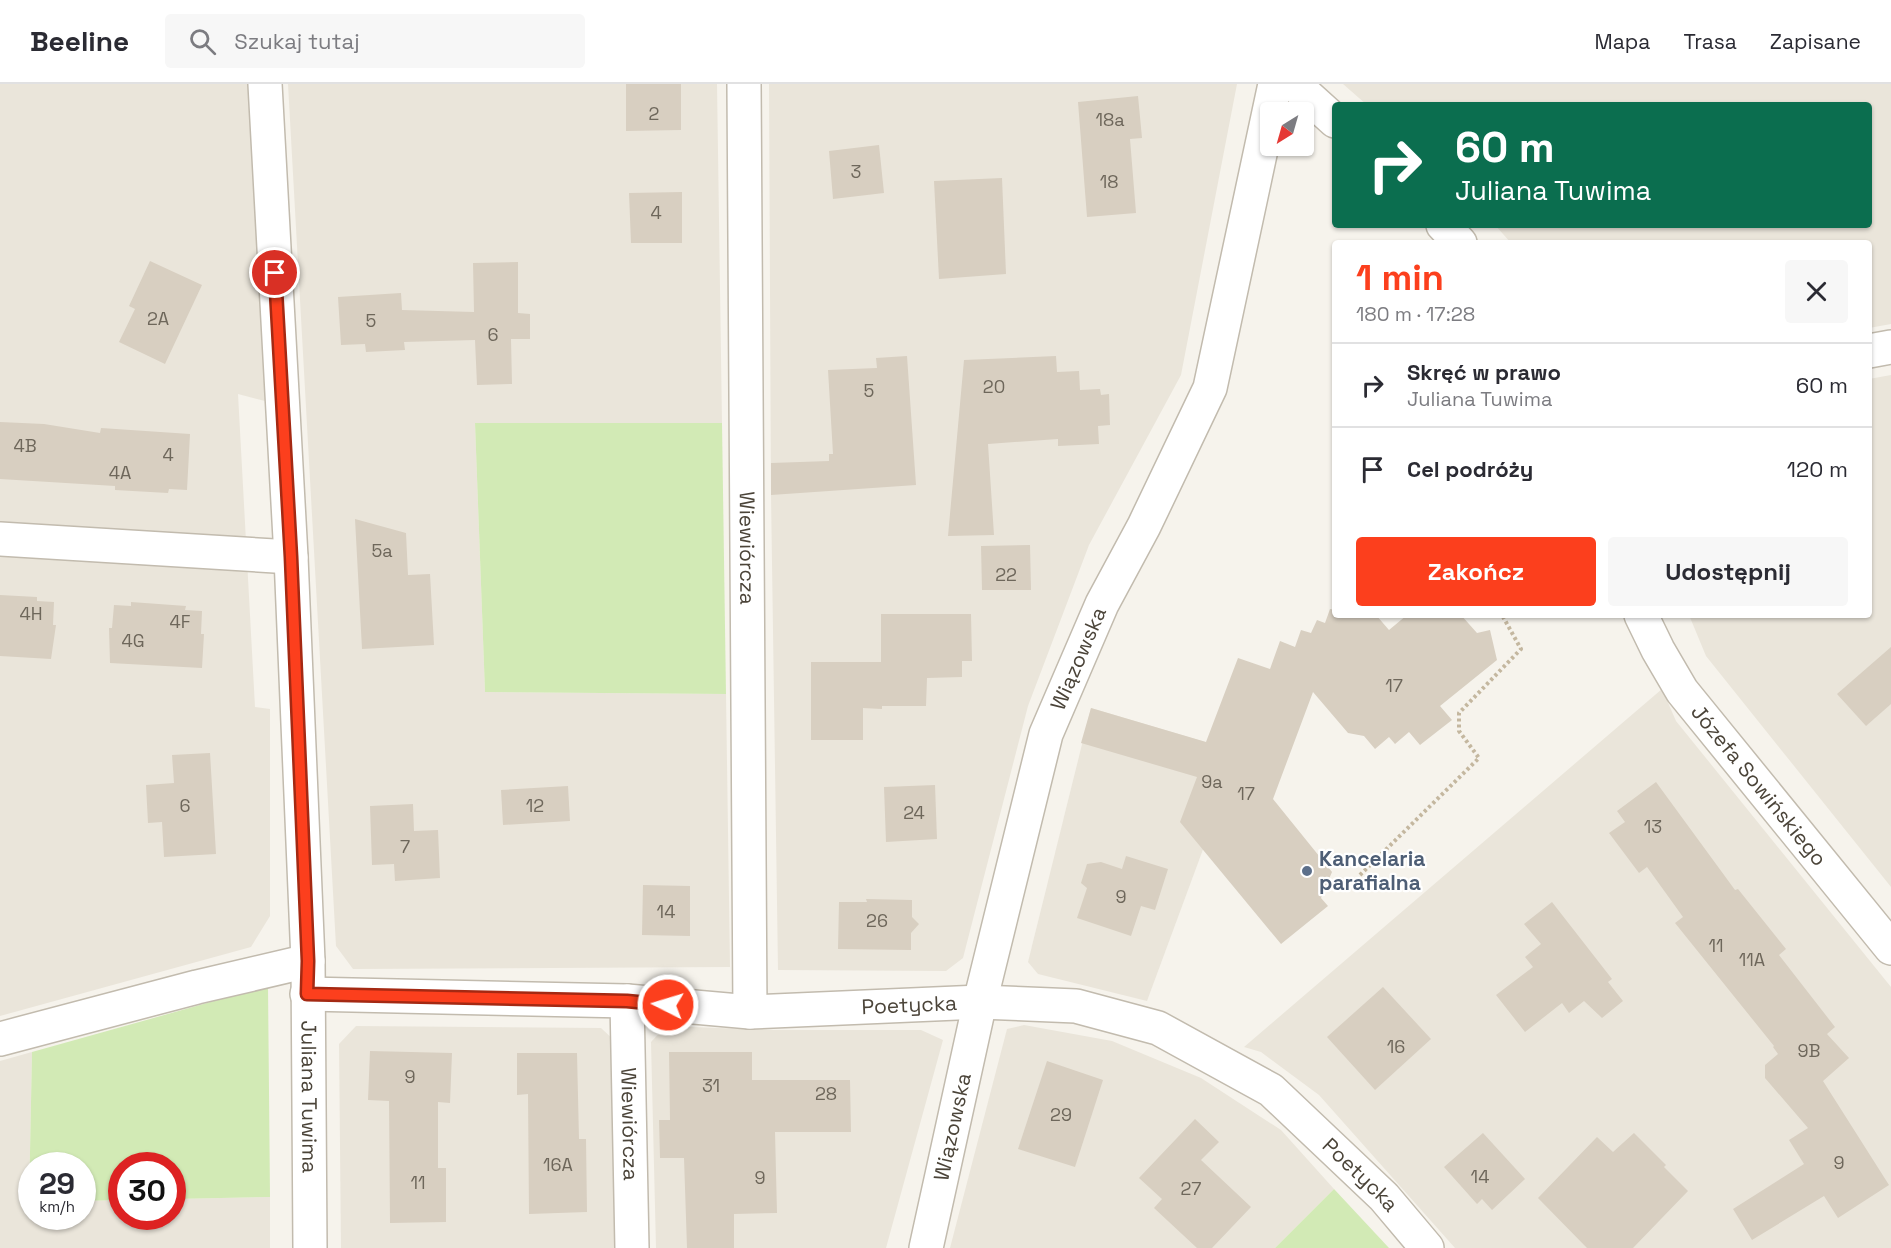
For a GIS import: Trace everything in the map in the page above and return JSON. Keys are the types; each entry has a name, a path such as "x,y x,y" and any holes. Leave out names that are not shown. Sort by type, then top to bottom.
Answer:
{"street":[{"name":"Juliana Tuwima","path":"265,84 291,557 308,961 310,1248"},
{"name":"Wiewiórcza","path":"744,84 750,1012"},
{"name":"Wiązowska","path":"926,1248 980,1002 1046,734 1102,604 1144,526 1210,387 1275,84"},
{"path":"1294,84 1332,118"},
{"path":"1446,228 1457,240"},
{"path":"1872,350 1891,347"},
{"path":"0,539 291,557"},
{"name":"Józefa Sowińskiego","path":"1642,618 1682,691 1891,948"},
{"path":"0,1039 197,987 308,961"},
{"name":"Poetycka","path":"307,994 627,1001 750,1012 980,1002 1076,1006 1158,1028 1271,1090 1384,1197 1427,1248"},
{"name":"Wiewiórcza","path":"627,1001 632,1248"}],"path":[{"path":"1360,874 1479,758 1460,731 1459,714 1521,649 1504,618"}],"shaded area":[{"path":"0,84 249,84 265,401 238,394 255,707 270,709 270,916 251,947 0,1016"},
{"path":"288,84 717,84 722,423 475,423 485,692 726,694 730,967 353,969 336,946"},
{"path":"769,84 1237,84 1181,375 1089,545 1028,706 963,958 946,971 778,970 771,495"},
{"path":"1343,84 1891,84 1891,324 1872,327 1872,240 1508,240 1498,228 1872,228 1872,102 1364,102"},
{"path":"1891,375 1891,887 1706,656 1690,618 1872,618 1872,378"},
{"path":"1662,689 1676,721 1891,987 1891,1248 1455,1248 1319,1095 1261,1052 1244,1047"},
{"path":"1091,708 1239,752 1147,1001 1038,974 1028,962"},
{"path":"1024,1025 1112,1041 1201,1078 1281,1130 1334,1189 1275,1248 950,1248 1007,1029"},
{"path":"356,1026 601,1028 616,1042 619,1248 341,1248 339,1044"},
{"path":"666,1026 773,1030 921,1030 943,1040 886,1248 656,1248 651,1042"},
{"path":"32,1052 30,1152 18,1152 18,1230 96,1230 96,1201 108,1200 108,1230 186,1230 186,1199 270,1197 270,1248 0,1248 0,1061"}],"green space":[{"path":"475,423 722,423 726,694 485,692"},
{"path":"268,986 270,1197 186,1199 186,1152 108,1152 108,1200 96,1201 96,1152 30,1152 32,1052"},
{"path":"1334,1189 1389,1248 1275,1248"}],"building":[{"path":"626,84 681,84 681,130 626,131"},
{"path":"1138,96 1142,138 1130,139 1136,213 1087,217 1078,102"},
{"path":"879,145 884,193 833,199 829,151"},
{"path":"1002,178 1006,274 939,279 934,181"},
{"path":"682,192 682,243 631,243 629,193"},
{"path":"150,261 202,285 165,364 119,342 135,309 129,306"},
{"path":"518,262 518,313 530,314 530,339 511,339 512,384 477,385 475,340 404,342 405,350 366,352 365,344 341,345 338,297 401,293 402,310 474,312 473,263"},
{"path":"907,356 916,485 771,495 771,463 829,461 829,454 833,454 828,370 877,368 876,358"},
{"path":"1056,356 1057,372 1079,371 1080,390 1100,389 1101,395 1109,394 1110,425 1098,426 1099,444 1058,446 1058,439 988,444 994,535 948,536 964,360"},
{"path":"0,422 44,424 100,433 101,428 190,434 187,490 169,489 168,493 115,490 115,486 0,479"},
{"path":"355,519 406,533 408,575 430,574 434,645 362,649"},
{"path":"1030,545 1031,590 982,590 981,546"},
{"path":"0,595 37,597 37,601 54,602 53,625 56,625 51,659 0,656"},
{"path":"131,602 186,606 185,610 202,611 201,634 204,634 202,668 110,663 109,628 112,628 114,605 131,606"},
{"path":"1330,609 1332,609 1332,618 1379,618 1389,630 1403,618 1464,618 1477,633 1490,630 1497,660 1440,706 1452,720 1420,745 1409,732 1395,744 1389,737 1375,749 1364,736 1348,733 1313,692 1273,799 1332,872 1321,898 1328,906 1281,944 1180,822 1197,777 1081,743 1091,708 1206,742 1238,658 1270,669 1280,641 1295,647 1301,630 1311,633 1317,620 1325,623"},
{"path":"881,614 971,614 972,661 962,661 962,677 927,678 926,706 863,708 863,740 811,740 811,662 881,662"},
{"path":"1891,647 1891,704 1866,726 1837,694"},
{"path":"210,753 216,854 164,857 162,822 148,823 146,785 174,783 172,755"},
{"path":"1656,782 1735,890 1738,889 1786,949 1779,955 1835,1027 1827,1034 1849,1058 1823,1081 1889,1185 1838,1218 1824,1196 1752,1240 1733,1209 1804,1164 1789,1140 1808,1128 1765,1078 1765,1065 1778,1054 1774,1046 1675,923 1683,917 1647,867 1639,873 1609,833 1625,822 1617,811"},
{"path":"935,785 937,839 886,842 884,787"},
{"path":"568,786 570,821 503,825 501,790"},
{"path":"413,804 414,831 438,830 440,878 395,881 394,864 372,865 370,806"},
{"path":"1126,856 1168,869 1155,910 1141,906 1131,936 1077,918 1087,888 1081,883 1087,864 1101,862 1122,869"},
{"path":"643,885 690,886 690,936 642,935"},
{"path":"866,899 912,900 912,917 919,924 911,933 911,950 838,949 839,902 867,902"},
{"path":"1552,902 1612,979 1608,982 1623,1001 1602,1018 1584,1001 1569,1013 1562,1003 1525,1032 1496,995 1533,967 1525,957 1541,944 1524,924"},
{"path":"1383,987 1431,1039 1375,1090 1327,1037"},
{"path":"370,1051 452,1053 450,1103 438,1102 438,1168 446,1168 446,1222 390,1223 389,1101 368,1100"},
{"path":"669,1052 752,1052 752,1080 850,1080 851,1132 775,1132 777,1213 734,1214 734,1248 687,1248 684,1158 660,1158 659,1120 670,1120"},
{"path":"517,1053 577,1053 579,1139 586,1139 587,1212 529,1214 528,1094 517,1095"},
{"path":"1047,1061 1103,1080 1075,1167 1018,1149"},
{"path":"1195,1119 1219,1142 1201,1160 1251,1207 1212,1248 1197,1248 1154,1208 1162,1199 1139,1178"},
{"path":"1483,1133 1525,1179 1492,1210 1482,1199 1477,1204 1444,1167"},
{"path":"1634,1133 1688,1191 1633,1248 1587,1248 1538,1198 1597,1137 1613,1152"}],"place":[{"name":"Kancelaria parafialna","path":"1307,871"}],"route":[{"path":"275,273 291,557 308,961 307,994 627,1001 668,1005"}]}
